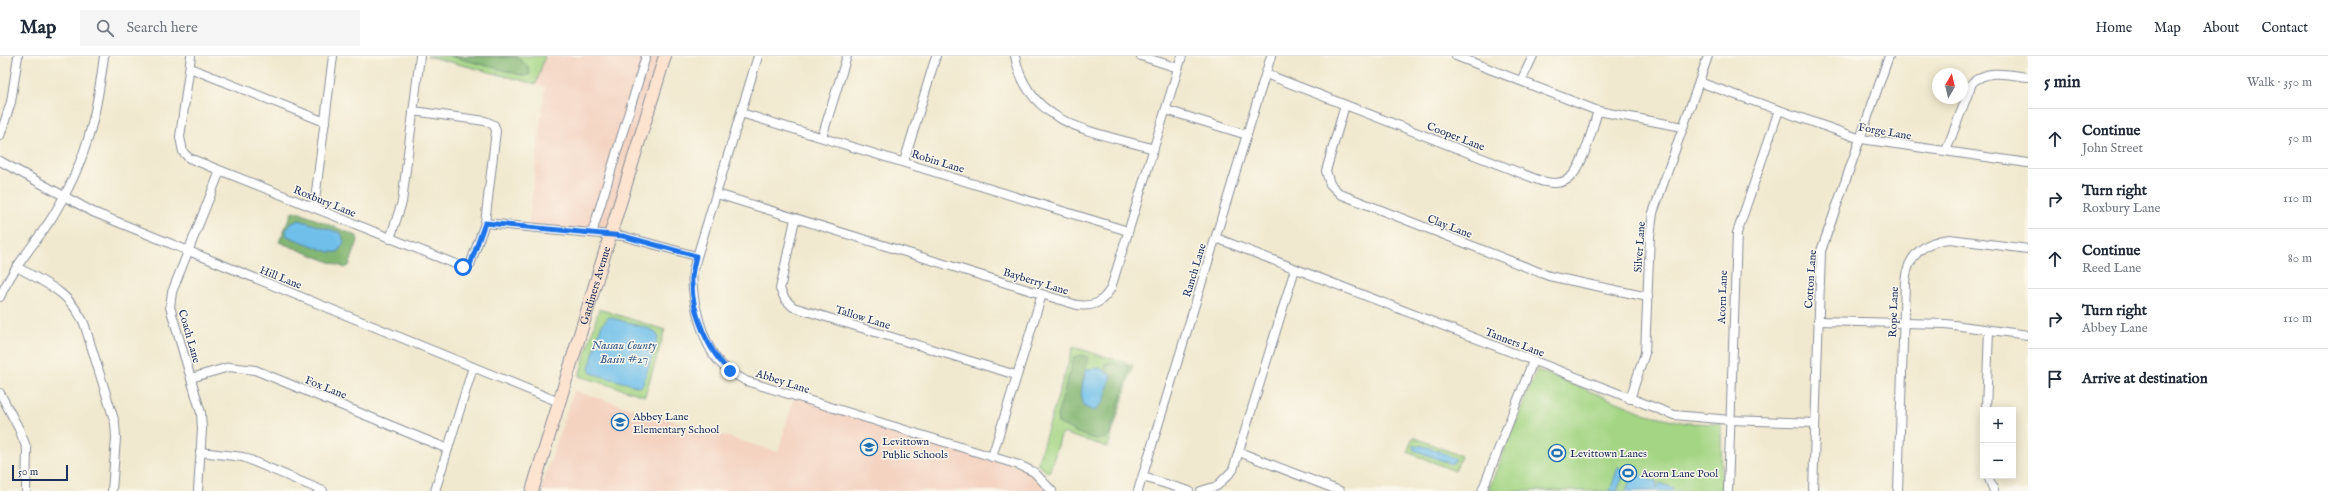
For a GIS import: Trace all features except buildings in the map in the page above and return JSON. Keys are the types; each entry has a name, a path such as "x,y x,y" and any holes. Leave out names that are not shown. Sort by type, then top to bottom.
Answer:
{"main road":[{"name":"Gardiners Avenue","path":"532,491 665,56"}],"street":[{"path":"0,136 11,102 18,56"},
{"path":"0,297 5,285 64,196 85,153 95,116 104,56"},
{"path":"191,56 190,68 325,122"},
{"path":"314,208 333,56"},
{"path":"390,239 402,202 420,56"},
{"name":"Gardiners Avenue","path":"592,233 646,56"},
{"name":"Abbey Lane","path":"758,56 717,194 696,256 692,284 694,302 713,353 730,371 746,381 992,457 1034,472 1052,491"},
{"path":"822,138 847,56"},
{"path":"904,162 936,56"},
{"path":"1015,56 1020,75 1028,92 1052,115 1073,125 1154,149"},
{"path":"1141,56 1178,68"},
{"name":"Bayberry Lane","path":"717,194 1077,305 1090,306 1098,304 1105,298 1111,288 1182,56"},
{"name":"Ranch Lane","path":"1138,491 1271,56"},
{"path":"1456,56 1598,111 1683,127"},
{"path":"1521,81 1533,56"},
{"name":"Silver Lane","path":"1630,399 1646,353 1650,236 1653,213 1708,56"},
{"name":"Cotton Lane","path":"1813,491 1821,251 1860,139 1886,57"},
{"name":"Roxbury Lane","path":"190,68 180,137 183,152 189,158 463,267 470,265 485,223"},
{"path":"1946,151 1972,83 1979,77 1993,73 2028,77"},
{"name":"Cooper Lane","path":"1266,74 1541,181 1553,184 1568,179 1576,170 1598,111"},
{"name":"Forge Lane","path":"1699,82 1860,139 2028,162"},
{"name":"Clay Lane","path":"1345,105 1326,171 1330,184 1340,194 1550,276 1648,296"},
{"path":"1166,110 1247,135"},
{"name":"Acorn Lane","path":"1728,491 1737,233 1779,110"},
{"path":"413,111 474,118 494,125 496,140 485,223 623,236 696,256"},
{"name":"Robin Lane","path":"741,113 1128,231"},
{"name":"Hill Lane","path":"0,160 93,212 559,402"},
{"name":"Coach Lane","path":"198,491 201,412 170,306 172,292 220,171"},
{"name":"Tallow Lane","path":"795,219 780,289 784,299 793,307 1016,375"},
{"name":"Tanners Lane","path":"1216,238 1630,399 1686,418 1815,423"},
{"name":"Rope Lane","path":"1898,491 1903,323 1906,274 1909,262 1924,246 1940,240 1950,239 2028,249"},
{"path":"17,267 65,295 76,308 84,323 115,423 116,438 112,491"},
{"path":"1201,491 1217,486 1228,477 1233,470 1295,269"},
{"path":"992,457 1042,294"},
{"path":"1818,321 1946,324 2028,336"},
{"path":"1986,407 1989,330"},
{"path":"1482,491 1533,361"},
{"name":"Fox Lane","path":"191,378 229,367 255,370 448,449"},
{"path":"435,491 473,368"},
{"path":"0,393 19,429 27,449 26,491"},
{"path":"200,452 243,457 323,491"},
{"path":"1239,452 1340,491"},
{"path":"1143,477 1189,491"},
{"path":"1989,479 1994,491"}],"shaded area":[{"path":"545,56 663,56 609,236 528,228 545,87 536,84"},
{"path":"574,391 778,452 794,397 1033,472 1052,491 540,491"}],"green space":[{"path":"427,56 545,56 536,84"},
{"path":"450,56 516,57 528,66 530,74 525,76"},
{"path":"295,211 357,236 358,241 349,266 345,268 279,242 292,212"},
{"name":"Nassau County Basin #27","path":"599,309 665,330 645,396 579,376"},
{"path":"1073,347 1133,365 1108,447 1062,433 1049,473 1037,464"},
{"path":"1082,355 1088,357 1082,386 1111,375 1107,372 1104,365 1109,362 1130,367 1109,437 1103,439 1090,438 1058,423 1057,416 1074,357"},
{"path":"1537,370 1647,414 1686,423 1721,424 1722,491 1488,491"},
{"path":"1413,437 1461,456 1455,471 1407,452"}],"water":[{"path":"299,220 341,233 344,242 338,252 329,252 287,236 286,230 292,223"},
{"name":"Nassau County Basin #27","path":"609,317 650,329 657,334 658,338 643,384 640,387 591,373 589,369 601,326"},
{"path":"1100,368 1111,375 1104,402 1094,411 1086,408 1084,404 1082,399 1083,384 1086,369"},
{"path":"1413,445 1430,448 1456,459 1452,464 1414,450"},
{"path":"1618,467 1625,470 1617,491 1610,491"},
{"name":"Acorn Lane Pool","path":"1633,472 1657,482 1656,486 1658,487 1660,483 1673,488 1672,491 1626,491"}],"place":[{"name":"Abbey Lane Elementary School","path":"620,422"},
{"name":"Levittown Public Schools","path":"869,447"},
{"name":"Levittown Lanes","path":"1557,453"},
{"name":"Acorn Lane Pool","path":"1628,473"}],"route":[{"path":"463,267 470,265 485,223 623,236 696,256 692,284 694,302 713,353 720,363 730,371"}]}
